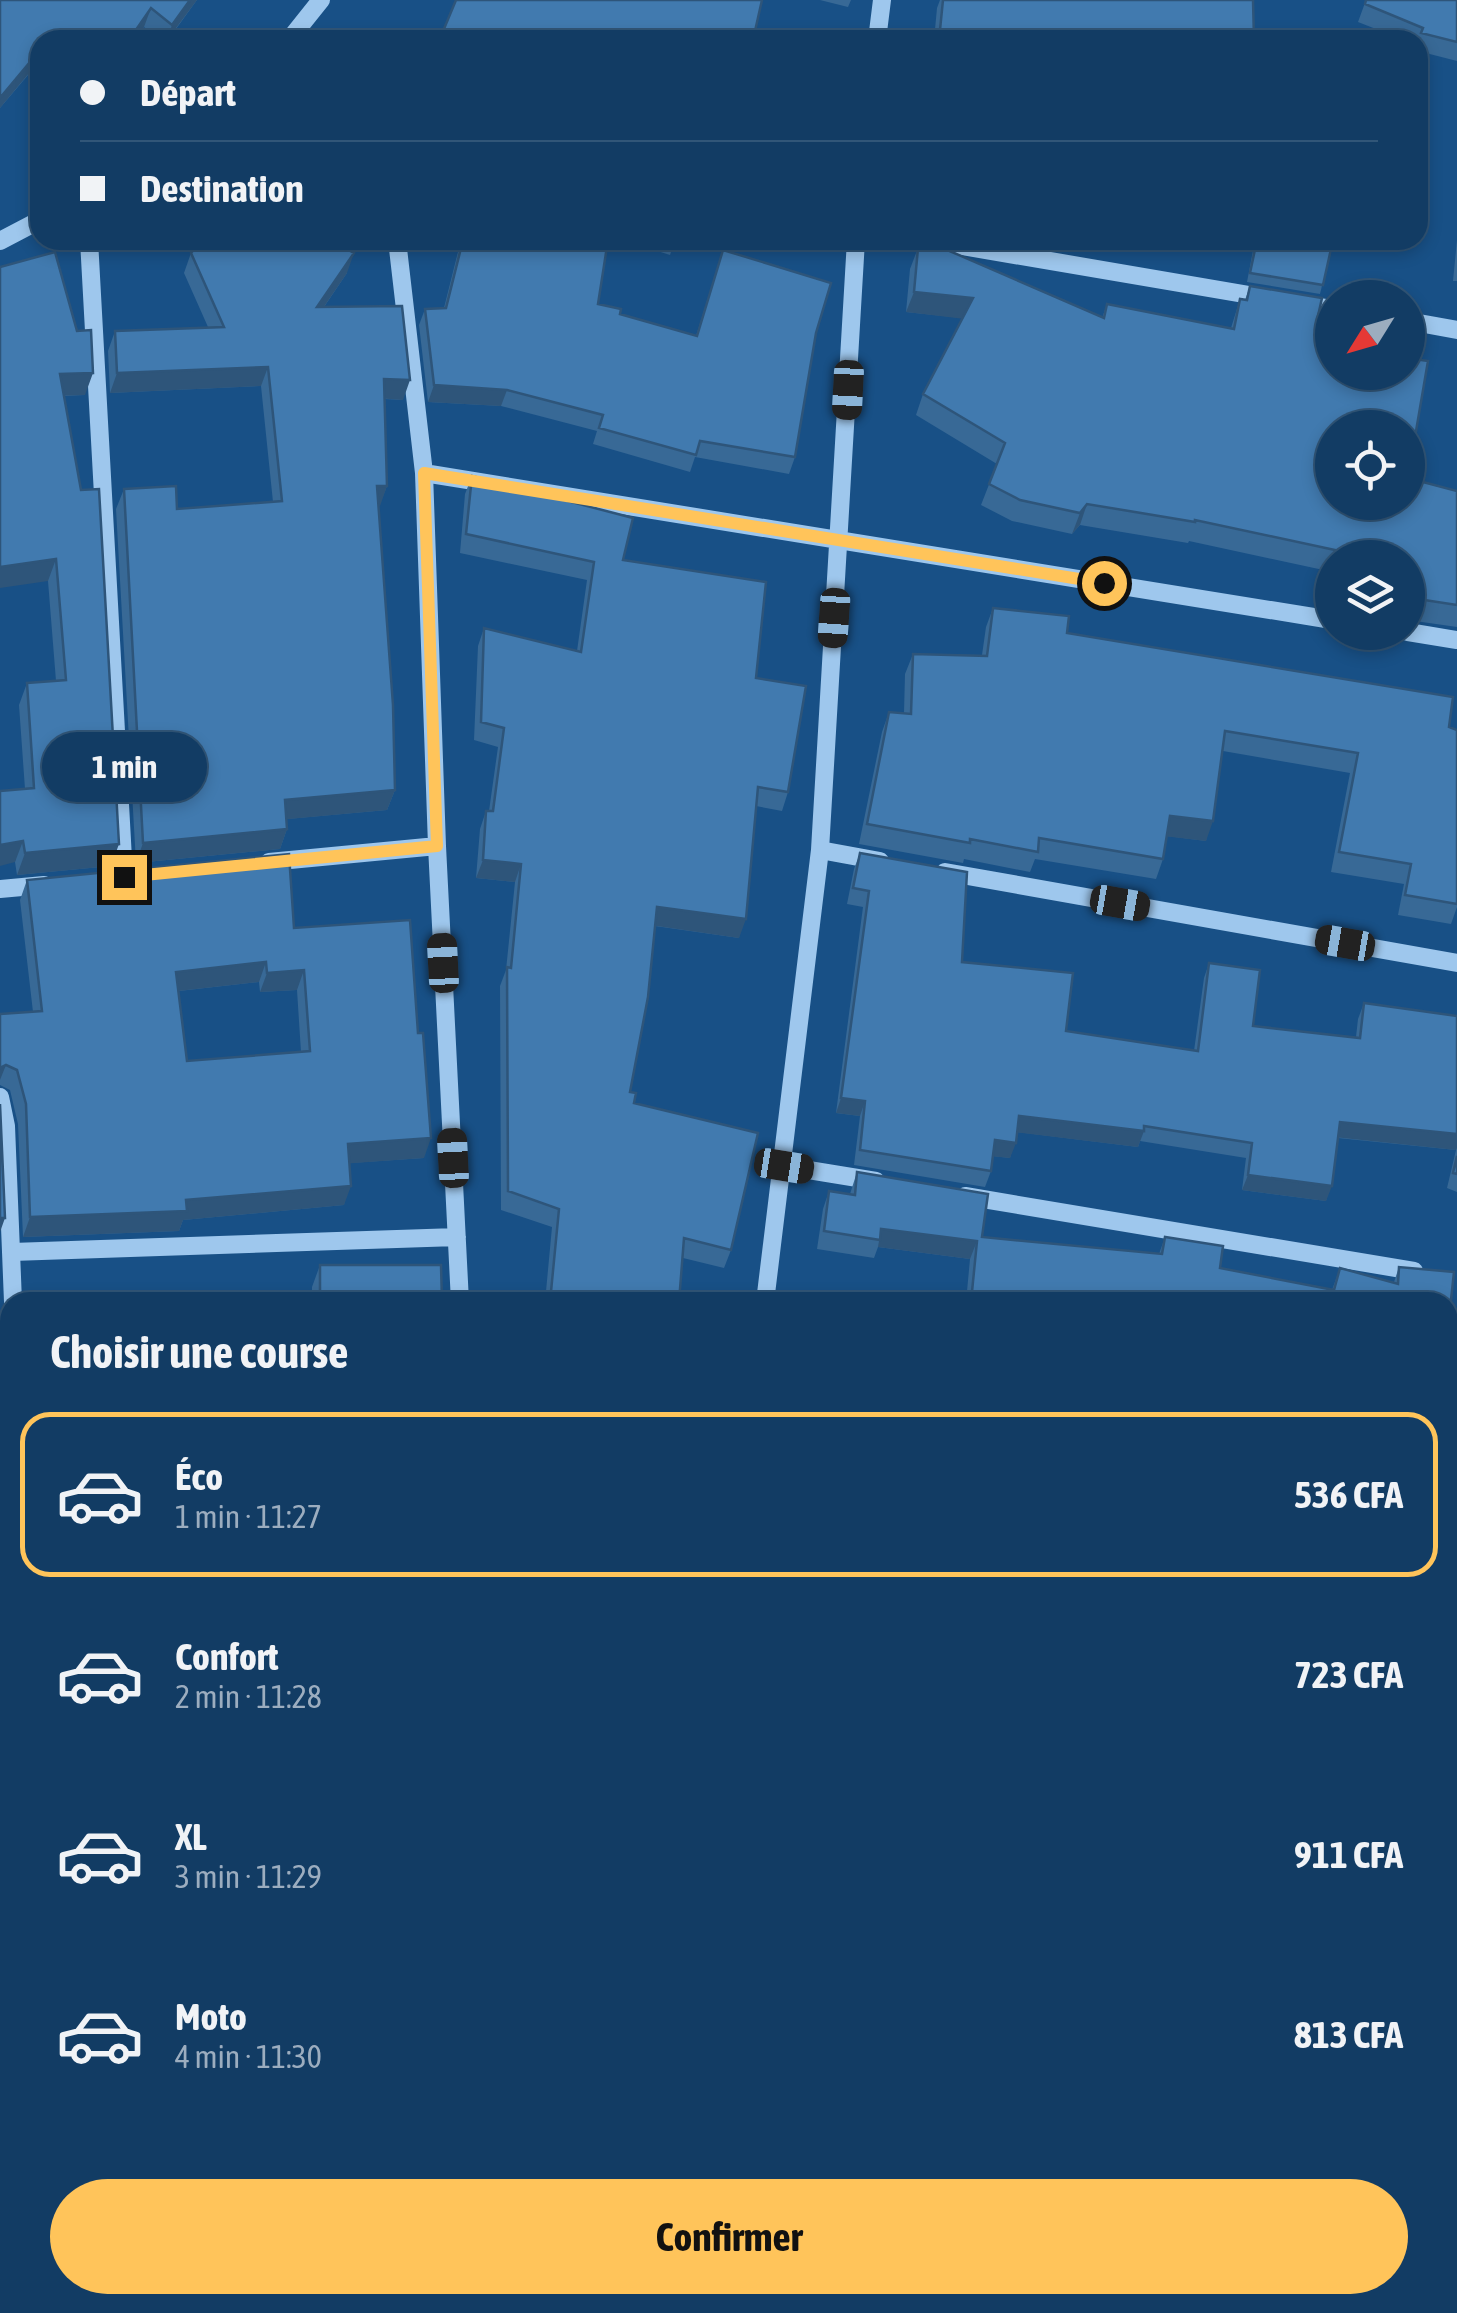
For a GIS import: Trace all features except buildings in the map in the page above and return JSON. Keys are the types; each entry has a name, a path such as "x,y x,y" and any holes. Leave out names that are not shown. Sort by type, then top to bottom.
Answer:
{"street":[{"path":"297,30 321,0"},
{"path":"878,30 882,0"},
{"path":"0,242 30,226"},
{"path":"89,250 115,878 143,875"},
{"path":"398,250 424,473 437,846 460,1292"},
{"path":"766,1292 820,850 855,250"},
{"path":"987,250 1315,306"},
{"path":"1425,324 1457,330"},
{"path":"424,473 1315,617"},
{"path":"1425,635 1457,640"},
{"path":"241,865 437,846"},
{"path":"820,850 898,864"},
{"path":"917,867 1457,962"},
{"path":"0,889 71,882"},
{"path":"0,1097 6,1126 14,1292"},
{"path":"784,1166 902,1186"},
{"path":"941,1192 1414,1270"},
{"path":"12,1252 457,1236"}],"route":[{"path":"124,877 437,846 424,473 1104,583"}]}
